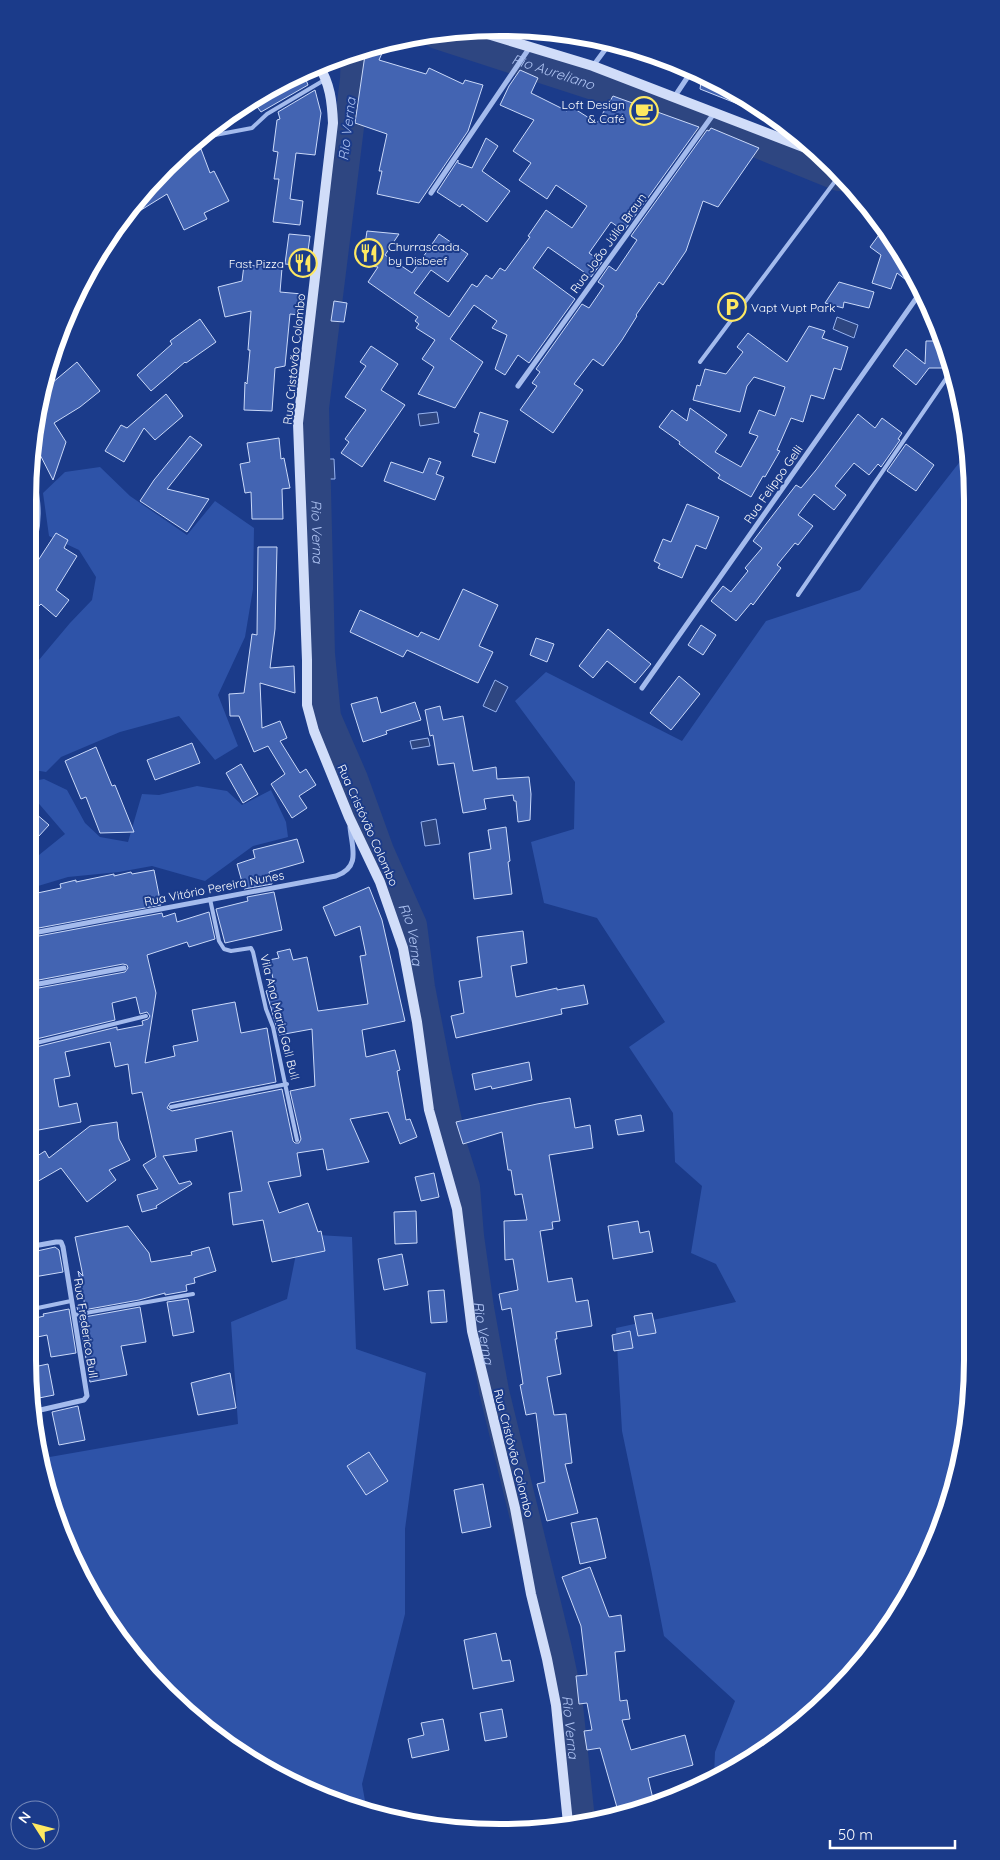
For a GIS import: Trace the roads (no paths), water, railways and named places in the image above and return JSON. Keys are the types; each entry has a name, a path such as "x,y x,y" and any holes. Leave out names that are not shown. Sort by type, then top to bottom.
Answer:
{"main road":[{"path":"495,36 593,66 675,96 799,145"},
{"name":"Rua Cristóvão Colombo","path":"323,72 327,79 332,97 333,123 298,423 307,660 306,705 349,817 380,882 403,948 417,1022 429,1110 457,1209 472,1331 515,1508 531,1594 548,1659 556,1705 568,1819"}],"street":[{"path":"431,193 530,47"},
{"path":"593,66 606,49"},
{"path":"675,96 688,77"},
{"name":"Rua João Júlio Braun","path":"518,386 715,112"},
{"name":"Rua Felippo Gelli","path":"642,688 917,297"},
{"path":"36,496 38,517 36,531"},
{"name":"Rua Vitório Pereira Nunes","path":"36,932 345,873 351,868 354,859 349,817"},
{"path":"36,984 124,968"},
{"name":"Rua Frederico Bull","path":"36,1246 61,1242 86,1396 84,1400 39,1410"}],"lane":[{"path":"214,135 252,128 267,114 327,79"},
{"path":"700,362 836,180"},
{"path":"798,595 947,377"},
{"name":"Vila Ana Maria Gall Bull","path":"210,899 219,941 224,949 231,951 251,948 253,952 266,1009 273,1027 287,1084 298,1140"},
{"path":"36,1043 146,1016"},
{"path":"171,1107 287,1084"},
{"path":"74,1315 194,1294"},
{"path":"36,1308 71,1301"}],"waterway":[{"name":"Rio Aureliano","path":"452,39 698,119 827,171"},
{"name":"Rio Verna","path":"356,60 355,79 314,408 320,654 326,717 353,779 379,851 412,925 420,987 437,1075 453,1149 465,1187 469,1236 479,1308 494,1391 567,1696 580,1817"}],"place":[{"name":"Loft Design & Café","path":"644,111"},
{"name":"Churrascada by Disbeef","path":"369,253"},
{"name":"Fast Pizza","path":"303,263"},
{"name":"Vapt Vupt Park","path":"732,307"}]}
